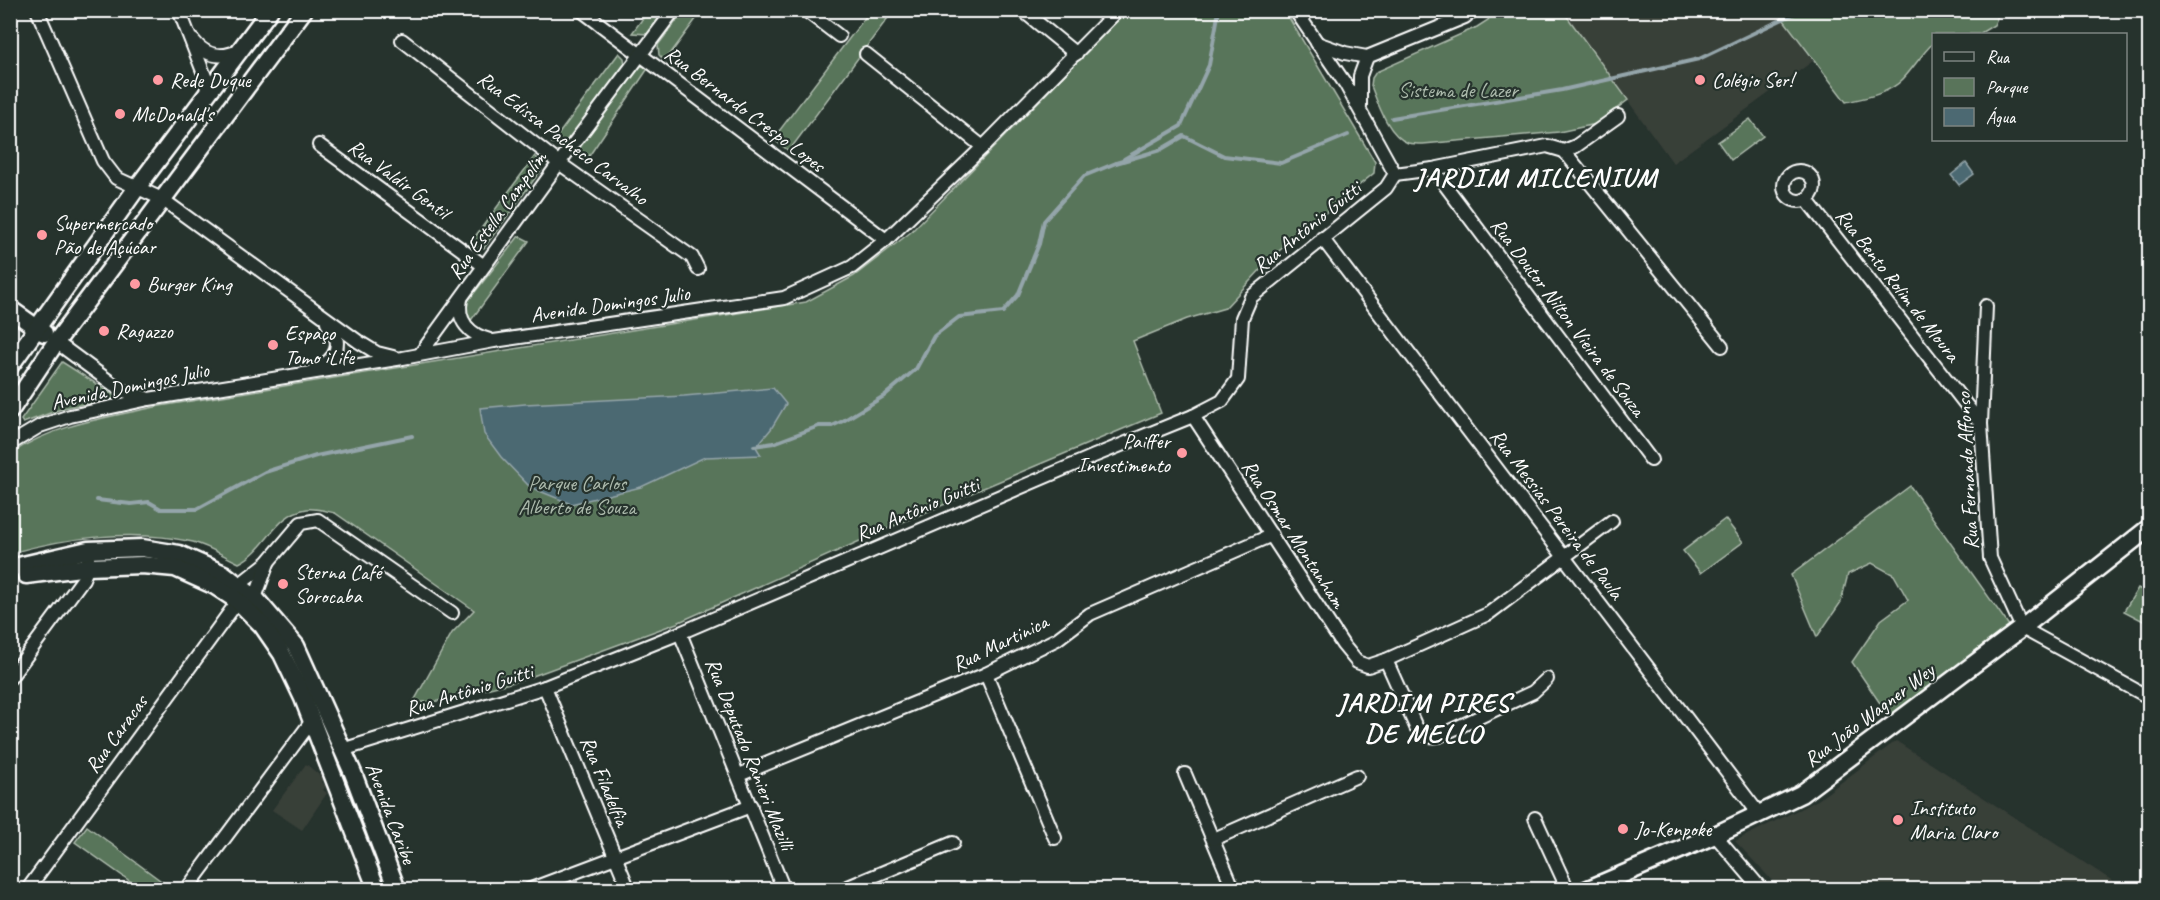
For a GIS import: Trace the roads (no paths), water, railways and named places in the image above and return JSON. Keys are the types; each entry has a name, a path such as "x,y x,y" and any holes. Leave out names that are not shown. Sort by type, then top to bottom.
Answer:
{"main road":[{"path":"10,366 136,189 270,10"},
{"path":"10,411 56,342 304,10"},
{"path":"10,309 56,342"},
{"name":"Rua João Wagner Wey","path":"1587,890 1715,835 1801,794 2022,628 2150,527"},
{"name":"Avenida Caribe","path":"10,578 88,559"},
{"name":"Avenida Caribe","path":"10,568 88,559 175,568 215,586 255,598 296,646 353,773 397,890"},
{"name":"Avenida Caribe","path":"238,593 282,654 303,698 377,890"},
{"path":"314,730 335,734"},
{"name":"Avenida Caribe","path":"326,758 337,759 342,751"}],"street":[{"path":"37,10 107,170 136,189 162,199 377,353 403,358"},
{"path":"179,10 206,79 207,93"},
{"name":"Rua Bernardo Crespo Lopes","path":"581,10 886,240"},
{"name":"Rua Estella Campolim","path":"421,353 674,10"},
{"path":"805,10 839,36"},
{"path":"1022,10 1076,54"},
{"name":"Avenida Domingos Julio","path":"10,444 40,426 70,416 149,399 403,358 494,340 784,298 852,267 886,240 983,147 1118,10"},
{"path":"1295,10 1360,111 1395,174 1433,169 1547,146 1564,151 1722,346"},
{"path":"1317,43 1345,53 1366,57 1465,17 1473,10"},
{"path":"190,37 197,46 219,57"},
{"name":"Rua Edissa Pacheco Carvalho","path":"402,40 559,163 692,257 698,269"},
{"path":"201,66 240,50"},
{"path":"866,54 983,147"},
{"path":"1360,111 1360,76 1366,57"},
{"path":"1564,151 1576,146 1618,116"},
{"name":"Rua Valdir Gentil","path":"320,146 484,266"},
{"name":"Rua Doutor Nilton Vieira de Souza","path":"1433,169 1651,460"},
{"name":"Rua Antônio Guitti","path":"342,751 545,687 680,633 985,502 1193,416 1222,401 1238,379 1242,318 1251,297 1386,188 1395,174"},
{"name":"Rua Bento Rolim de Moura","path":"1806,199 1981,424"},
{"name":"Rua Messias Pereira de Paula","path":"1322,238 1759,814"},
{"name":"Rua Estella Campolim","path":"461,299 460,314 468,328 482,338 494,340"},
{"path":"303,375 331,360 337,342 330,325 307,303"},
{"name":"Rua Fernando Affonso","path":"1986,306 1981,424 1990,558 2022,628"},
{"path":"56,342 121,390 149,399"},
{"name":"Rua Osmar Montanham","path":"1193,416 1343,645 1357,662 1368,666 1386,660"},
{"name":"Rua Caracas","path":"27,890 238,593 301,523 318,520 452,613"},
{"path":"1547,679 1533,692 1431,738 1416,727 1386,660 1488,614 1612,520"},
{"name":"Rua Martinica","path":"739,775 986,675 1057,639 1090,614 1272,535"},
{"path":"10,678 82,579 88,559"},
{"name":"Rua Caracas","path":"255,598 268,562"},
{"path":"2022,628 2150,699"},
{"name":"Rua Deputado Ranieri Mazilli","path":"680,633 784,890"},
{"path":"986,675 1055,838"},
{"name":"Rua Filadelfia","path":"545,687 629,890"},
{"path":"186,890 283,760 314,730"},
{"path":"1185,774 1234,890"},
{"path":"1214,839 1357,776"},
{"path":"528,890 751,806"},
{"path":"1535,818 1568,890"},
{"path":"1715,835 1761,890"},
{"path":"842,890 953,843"}],"water":[{"path":"1966,163 1974,174 1959,185 1951,175"},
{"path":"773,388 786,404 771,429 756,447 761,455 705,457 641,487 571,504 530,487 501,457 484,434 480,408 684,396"}],"waterway":[{"path":"1124,159 1181,126 1209,65 1219,10"},
{"path":"1392,118 1562,90 1699,59 1802,10"},
{"path":"754,446 774,443 819,426 832,426 843,421 884,396 916,369 934,336 959,317 1003,312 1018,295 1039,244 1044,221 1084,176 1116,163 1160,150 1184,136 1224,156 1281,163 1348,135"},
{"path":"97,500 131,504 149,502 161,509 197,509 265,472 316,456 412,436"}],"place":[{"name":"Rede Duque","path":"158,80"},
{"name":"Colégio Ser!","path":"1700,80"},
{"name":"McDonald's","path":"120,114"},
{"name":"Supermercado Pão de Açúcar","path":"42,235"},
{"name":"Burger King","path":"135,284"},
{"name":"Ragazzo","path":"104,331"},
{"name":"Espaço Tomo iLife","path":"273,345"},
{"name":"Paiffer Investimento","path":"1182,453"},
{"name":"Sterna Café Sorocaba","path":"283,584"},
{"name":"Instituto Maria Claro","path":"1898,820"},
{"name":"Jo-Kenpoke","path":"1623,829"}],"district":[{"name":"JARDIM MILLENIUM","path":"1536,177"},
{"name":"JARDIM PIRES DE MELLO","path":"1424,718"}],"park label":[{"name":"Sistema de Lazer","path":"1458,90"},
{"name":"Parque Carlos Alberto de Souza","path":"577,495"}]}
